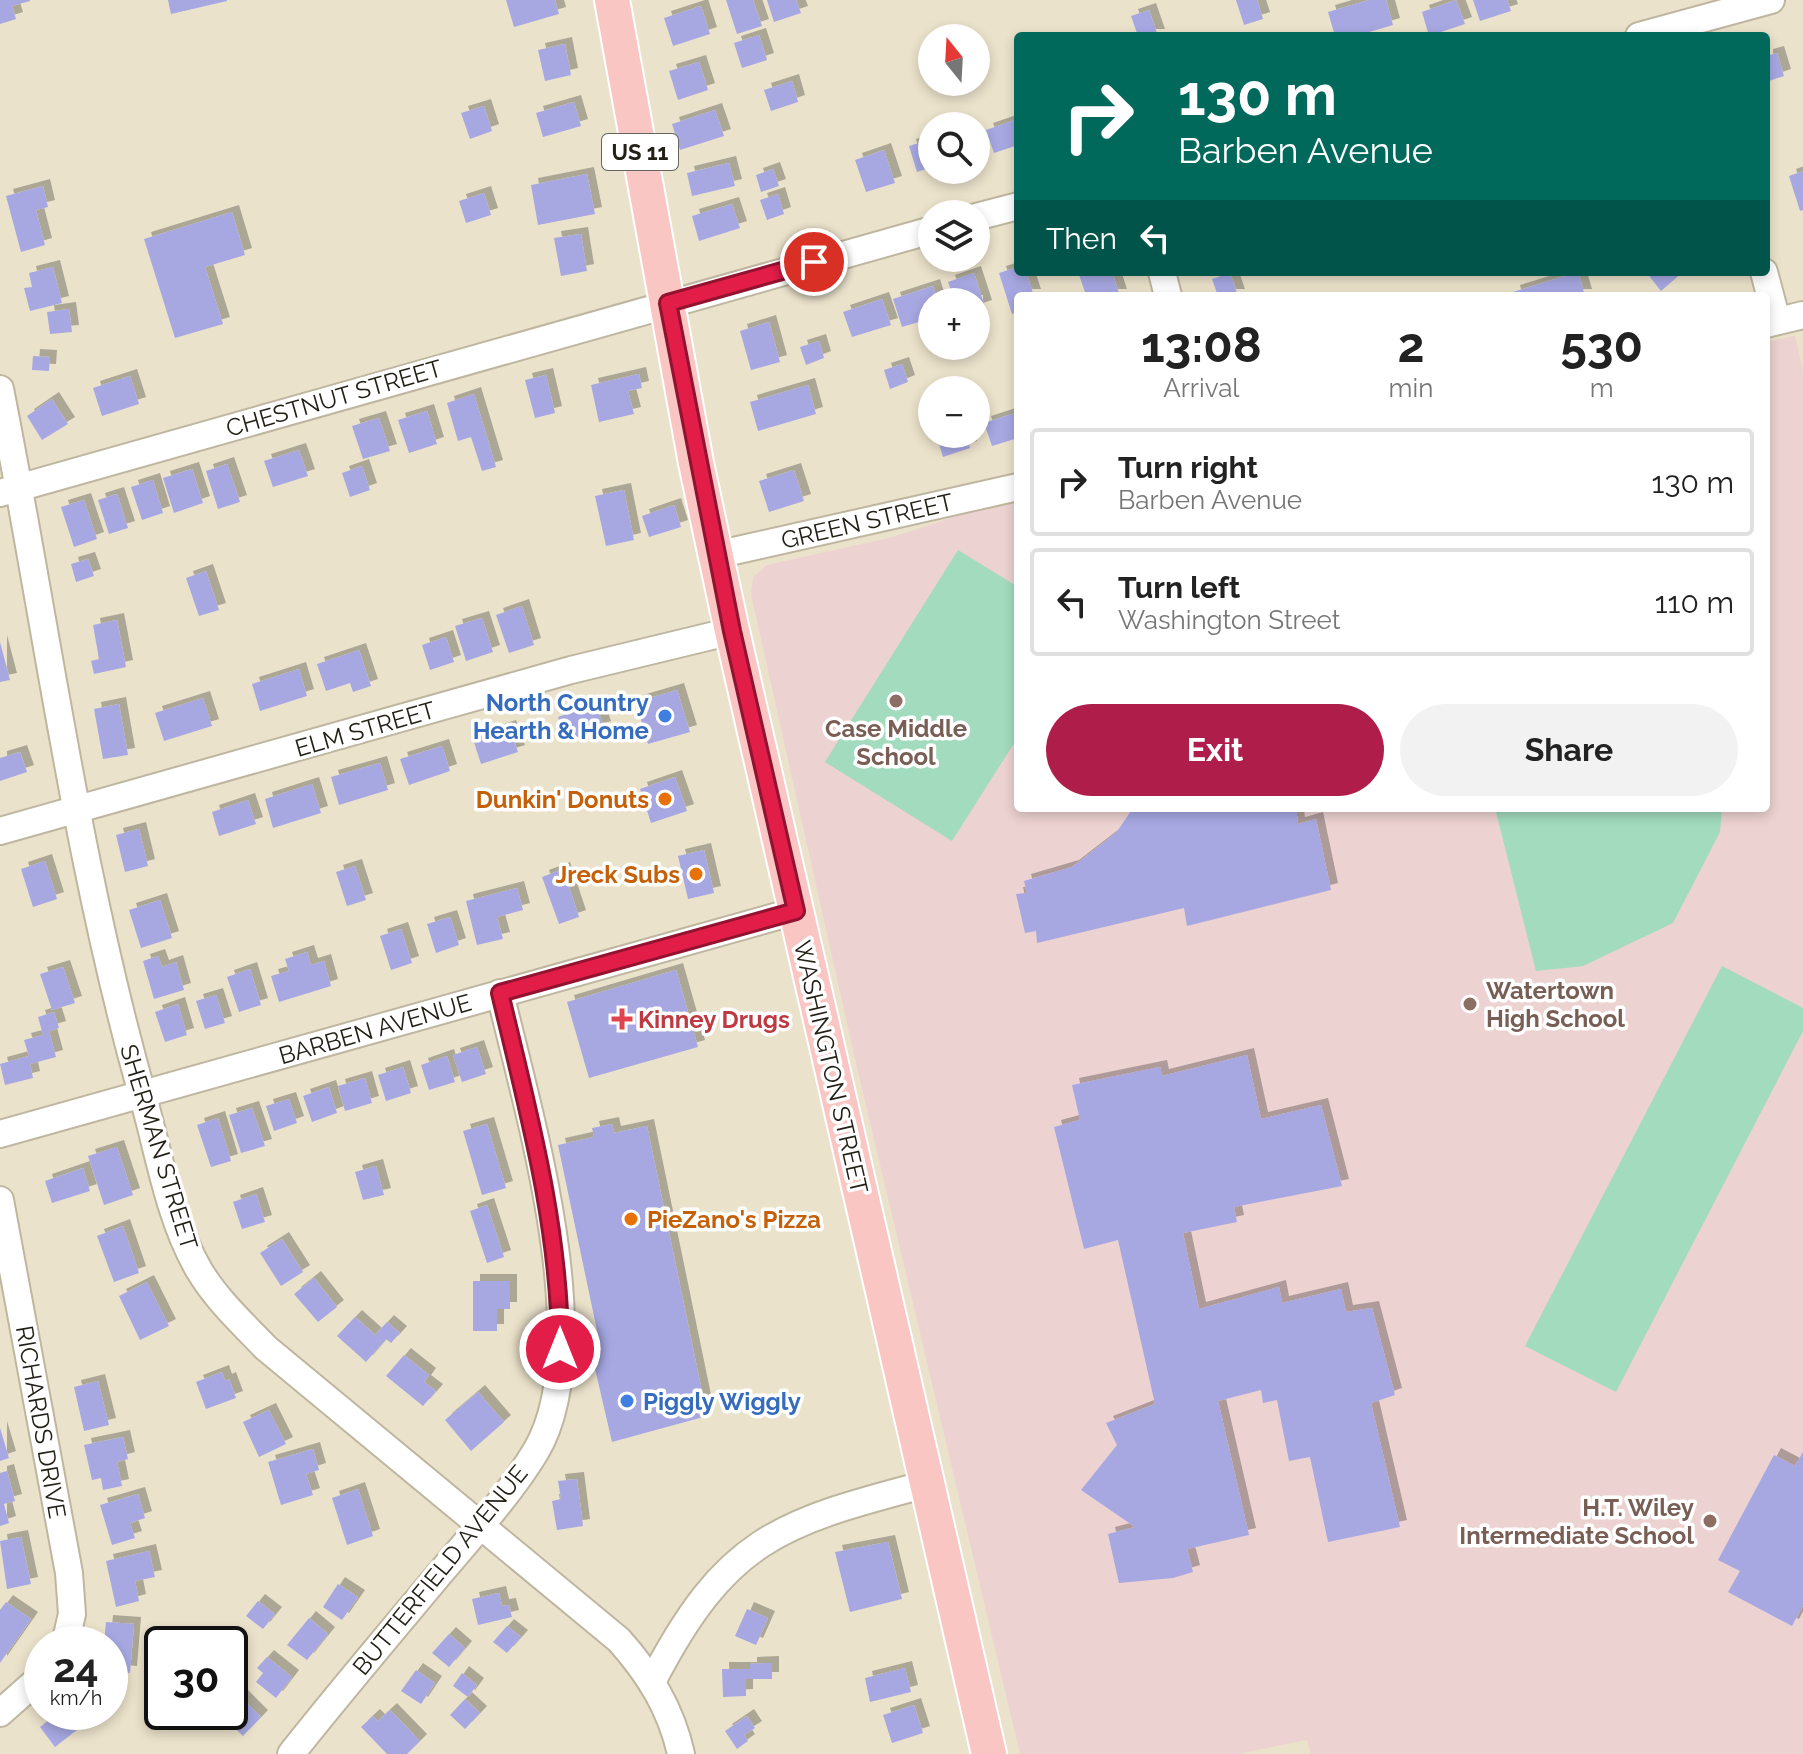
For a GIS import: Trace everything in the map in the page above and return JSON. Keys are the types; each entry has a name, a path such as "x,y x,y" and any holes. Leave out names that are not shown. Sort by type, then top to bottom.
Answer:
{"main road":[{"name":"WASHINGTON STREET","path":"612,0 732,631 989,1754"}],"street":[{"path":"1653,32 1771,0"},
{"path":"990,213 1014,207"},
{"name":"CHESTNUT STREET","path":"10,490 918,234"},
{"path":"1772,322 1803,315"},
{"name":"SHERMAN STREET","path":"0,389 10,490 93,901 181,1234 199,1270 223,1303 266,1348 619,1640 665,1703 681,1754"},
{"name":"GREEN STREET","path":"716,555 1014,488"},
{"name":"ELM STREET","path":"0,831 571,670 732,631"},
{"name":"BARBEN AVENUE","path":"0,1134 796,911"},
{"name":"BUTTERFIELD AVENUE","path":"291,1754 482,1524 537,1450 552,1405 560,1349 560,1284 549,1208 500,993"},
{"name":"RICHARDS DRIVE","path":"0,1200 69,1573 72,1614 69,1626"},
{"path":"652,1682 673,1642 712,1584 753,1547 796,1524 927,1484"},
{"path":"0,1713 24,1692"}],"shaded area":[{"name":"Watertown High School","path":"1795,336 1803,371 1803,1754 1311,1754 1307,1740 1238,1754 1020,1754 855,1059 751,594 753,577 767,565 893,537 966,513 1014,504 1014,812 1770,812 1770,341"}],"green space":[{"path":"958,550 1014,585 1014,743 952,841 825,762"},
{"path":"1496,812 1722,812 1720,832 1673,923 1583,966 1536,971"},
{"path":"1722,966 1803,1008 1803,1031 1616,1392 1525,1346"}],"building":[{"path":"0,0 30,1 12,6 16,19 0,24"},
{"path":"168,0 227,0 227,1 171,14"},
{"path":"506,0 555,0 559,14 514,27"},
{"path":"726,0 753,0 762,26 737,34"},
{"path":"767,0 796,0 801,13 774,22"},
{"path":"1236,0 1257,0 1263,19 1244,25"},
{"path":"1369,0 1386,0 1393,25 1369,32 1334,32 1328,12"},
{"path":"1456,0 1465,24 1441,32 1428,32 1422,12"},
{"path":"1473,0 1507,0 1511,11 1480,21"},
{"path":"701,6 710,34 673,46 664,18"},
{"path":"1149,10 1157,32 1137,32 1131,16"},
{"path":"759,35 767,60 742,68 734,43"},
{"path":"565,44 571,75 545,81 538,50"},
{"path":"1777,53 1784,76 1770,81 1770,55"},
{"path":"699,62 708,90 678,100 669,71"},
{"path":"792,81 798,102 771,111 764,90"},
{"path":"574,102 581,126 543,137 536,113"},
{"path":"484,106 492,131 470,139 461,113"},
{"path":"715,110 724,136 680,150 672,124"},
{"path":"1014,120 1014,146 994,153 990,129"},
{"path":"918,143 917,172 909,146"},
{"path":"884,150 895,183 866,192 855,160"},
{"path":"729,163 735,186 692,196 687,173"},
{"path":"773,169 779,186 761,192 756,175"},
{"path":"1803,171 1803,210 1800,211 1789,176"},
{"path":"587,174 595,214 538,225 531,185"},
{"path":"43,186 48,207 36,210 45,245 21,252 6,196"},
{"path":"484,193 491,215 466,223 459,201"},
{"path":"778,194 784,214 767,220 760,200"},
{"path":"732,204 740,228 699,241 692,216"},
{"path":"232,212 245,255 205,267 223,324 175,338 144,239"},
{"path":"581,234 587,271 561,276 554,238"},
{"path":"53,267 62,303 30,311 24,288 32,287 29,273"},
{"path":"1014,268 1014,276 1027,276 1033,292 1014,292 1014,313 1012,314 999,273"},
{"path":"974,273 979,288 950,288 948,282"},
{"path":"1079,276 1113,276 1119,292 1094,292 1085,292"},
{"path":"1231,276 1237,292 1217,292 1212,279"},
{"path":"1565,276 1579,276 1584,292 1513,292"},
{"path":"1649,276 1678,276 1661,291"},
{"path":"918,291 918,322 902,327 893,299"},
{"path":"882,299 891,325 852,337 843,312"},
{"path":"69,309 72,332 50,334 47,312"},
{"path":"769,322 780,362 751,370 740,331"},
{"path":"819,341 824,358 806,365 800,347"},
{"path":"33,356 50,357 49,371 32,370"},
{"path":"902,364 908,382 890,389 884,370"},
{"path":"639,374 642,388 628,391 634,414 599,422 591,385"},
{"path":"546,375 555,413 535,418 525,380"},
{"path":"130,376 139,404 102,416 93,388"},
{"path":"808,385 816,414 758,431 750,402"},
{"path":"474,394 496,467 482,471 471,437 458,441 447,403"},
{"path":"52,399 68,424 42,440 27,416"},
{"path":"427,411 437,444 409,453 398,420"},
{"path":"1014,413 1014,439 992,446 990,421"},
{"path":"379,418 390,451 363,459 352,426"},
{"path":"940,448 970,448 943,457"},
{"path":"299,450 308,476 273,487 264,461"},
{"path":"227,464 240,502 218,509 206,471"},
{"path":"362,466 370,490 350,497 342,473"},
{"path":"192,469 203,503 174,513 163,478"},
{"path":"794,470 804,501 769,512 759,481"},
{"path":"153,480 163,513 142,520 131,487"},
{"path":"624,490 634,540 606,546 595,496"},
{"path":"117,494 128,528 109,534 98,500"},
{"path":"84,500 97,539 74,547 61,507"},
{"path":"674,505 681,527 649,537 642,516"},
{"path":"88,559 94,576 76,582 71,564"},
{"path":"206,571 219,610 199,616 186,578"},
{"path":"522,606 534,645 509,653 496,615"},
{"path":"482,618 493,652 466,661 455,626"},
{"path":"117,620 126,667 94,674 91,661 99,659 93,625"},
{"path":"446,637 454,662 430,670 422,645"},
{"path":"0,642 10,680 0,682"},
{"path":"359,650 371,686 353,692 350,683 326,691 317,664"},
{"path":"299,669 307,696 260,711 252,684"},
{"path":"677,690 690,732 648,744 636,702"},
{"path":"203,698 212,726 164,741 155,713"},
{"path":"119,704 128,755 103,759 94,709"},
{"path":"596,704 604,728 566,741 558,717"},
{"path":"509,727 518,752 481,764 473,739"},
{"path":"442,746 450,771 409,785 400,759"},
{"path":"20,752 27,772 0,781 0,758"},
{"path":"380,763 388,790 339,805 331,777"},
{"path":"675,777 687,811 651,823 640,789"},
{"path":"312,784 321,813 273,828 265,799"},
{"path":"248,800 256,824 219,836 212,812"},
{"path":"1130,812 1296,812 1298,824 1316,819 1331,890 1187,926 1184,908 1037,943 1036,931 1025,933 1016,894 1027,893 1024,881 1072,867 1116,833"},
{"path":"139,829 148,866 125,872 116,835"},
{"name":"Jreck Subs","path":"704,850 714,893 688,899 678,856"},
{"path":"45,861 57,899 33,907 21,869"},
{"path":"355,866 366,900 347,906 336,872"},
{"path":"563,869 579,917 559,924 542,877"},
{"path":"517,888 523,910 497,917 503,939 477,945 466,901"},
{"path":"160,900 172,938 141,948 129,910"},
{"path":"450,917 459,945 436,953 427,924"},
{"path":"401,929 412,963 391,970 380,936"},
{"path":"307,952 311,965 324,961 331,986 279,1002 271,976 289,971 285,959"},
{"path":"158,956 162,967 176,962 184,990 154,999 143,961"},
{"path":"63,967 75,1003 52,1010 40,974"},
{"path":"250,969 261,1005 239,1012 227,977"},
{"path":"676,970 698,1047 589,1078 567,1002"},
{"path":"216,995 225,1023 205,1029 196,1001"},
{"path":"178,1004 187,1035 165,1042 155,1012"},
{"path":"54,1012 59,1028 49,1031 56,1057 30,1064 33,1078 5,1085 0,1064 29,1056 24,1040 43,1035 38,1017"},
{"path":"477,1047 486,1074 462,1082 453,1055"},
{"path":"1247,1055 1261,1119 1321,1105 1342,1186 1234,1207 1237,1222 1183,1233 1199,1309 1279,1287 1282,1303 1341,1289 1346,1312 1372,1308 1395,1395 1371,1403 1400,1527 1328,1542 1310,1457 1289,1461 1277,1400 1263,1403 1261,1390 1218,1401 1249,1535 1187,1549 1193,1572 1173,1578 1119,1583 1108,1534 1135,1527 1081,1490 1117,1445 1106,1423 1155,1404 1118,1240 1084,1249 1054,1127 1080,1120 1072,1085 1160,1067 1162,1076"},
{"path":"447,1056 455,1082 429,1090 421,1065"},
{"path":"403,1067 411,1093 386,1101 378,1075"},
{"path":"365,1078 372,1103 345,1111 338,1086"},
{"path":"329,1087 337,1113 312,1122 303,1096"},
{"path":"289,1099 297,1123 274,1131 266,1106"},
{"path":"252,1108 265,1146 241,1153 229,1115"},
{"path":"218,1118 231,1161 211,1167 197,1125"},
{"path":"487,1124 506,1188 482,1195 463,1131"},
{"path":"612,1124 614,1133 647,1126 707,1416 612,1442 589,1343 599,1340 558,1145 594,1137 592,1128"},
{"path":"117,1147 133,1195 104,1205 88,1156"},
{"path":"376,1166 384,1195 363,1200 355,1172"},
{"path":"83,1168 90,1191 52,1203 45,1181"},
{"path":"256,1194 265,1222 242,1229 233,1202"},
{"path":"487,1205 504,1257 487,1263 470,1211"},
{"path":"123,1226 139,1273 114,1282 97,1236"},
{"path":"282,1239 303,1272 281,1286 260,1253"},
{"path":"314,1278 337,1307 318,1322 294,1294"},
{"path":"473,1281 510,1281 510,1309 497,1309 497,1331 473,1331"},
{"path":"147,1282 169,1326 140,1340 119,1296"},
{"path":"355,1317 375,1335 387,1322 400,1333 391,1343 386,1339 366,1362 337,1336"},
{"path":"404,1355 429,1375 424,1382 436,1391 423,1406 386,1376"},
{"path":"222,1372 225,1381 229,1379 236,1398 206,1409 196,1382"},
{"path":"98,1381 109,1425 84,1431 74,1387"},
{"path":"478,1392 504,1422 471,1451 445,1420"},
{"path":"269,1410 286,1444 259,1457 243,1422"},
{"path":"0,1428 9,1458 0,1461"},
{"path":"123,1437 128,1459 117,1462 122,1486 103,1490 101,1478 92,1480 84,1445"},
{"path":"313,1449 319,1470 306,1474 313,1495 281,1505 268,1462"},
{"path":"1803,1452 1803,1605 1792,1626 1728,1592 1740,1571 1718,1560 1774,1455 1795,1466"},
{"path":"7,1471 15,1501 4,1504 9,1523 0,1526 0,1473"},
{"path":"577,1479 583,1526 557,1530 552,1501 561,1499 558,1481"},
{"path":"358,1489 373,1536 347,1545 332,1498"},
{"path":"138,1494 145,1518 130,1523 135,1538 112,1545 100,1505"},
{"path":"21,1537 31,1584 7,1589 0,1541"},
{"path":"888,1542 902,1599 850,1612 835,1552"},
{"path":"149,1551 155,1577 135,1581 139,1601 116,1607 106,1561"},
{"path":"338,1584 358,1597 342,1620 323,1607"},
{"path":"499,1593 502,1606 509,1605 512,1617 478,1625 472,1599"},
{"path":"258,1601 275,1614 263,1629 246,1616"},
{"path":"6,1602 31,1619 0,1663 0,1610"},
{"path":"747,1609 768,1618 756,1645 735,1636"},
{"path":"309,1618 328,1634 307,1660 287,1645"},
{"path":"106,1622 134,1624 130,1673 128,1626 106,1626"},
{"path":"507,1626 521,1637 507,1653 493,1642"},
{"path":"449,1634 465,1648 449,1667 432,1653"},
{"path":"267,1657 292,1677 276,1698 256,1682 263,1673 257,1668"},
{"path":"772,1663 772,1679 746,1679 746,1696 723,1697 722,1669 750,1669 750,1664"},
{"path":"905,1668 911,1692 870,1702 865,1678"},
{"path":"416,1670 435,1683 421,1704 401,1691"},
{"path":"462,1673 477,1685 468,1697 453,1686"},
{"path":"465,1699 480,1713 465,1729 450,1715"},
{"path":"248,1704 261,1717 243,1736 237,1730 248,1730"},
{"path":"914,1705 923,1733 892,1743 883,1715"},
{"path":"390,1710 420,1741 407,1754 387,1754 361,1727 373,1716 378,1721"},
{"path":"747,1716 755,1728 744,1735 748,1741 737,1749 725,1731"},
{"path":"42,1730 77,1730 55,1747"}],"place":[{"name":"Case Middle School","path":"896,701"},
{"name":"North Country Hearth & Home","path":"665,716"},
{"name":"Dunkin' Donuts","path":"665,799"},
{"name":"Jreck Subs","path":"696,874"},
{"name":"Watertown High School","path":"1470,1004"},
{"name":"Kinney Drugs","path":"622,1019"},
{"name":"PieZano's Pizza","path":"631,1219"},
{"name":"Piggly Wiggly","path":"627,1401"},
{"name":"H.T. Wiley Intermediate School","path":"1710,1521"}],"route":[{"path":"560,1349 560,1284 549,1208 500,993 796,911 696,463 668,303 814,262"}]}
